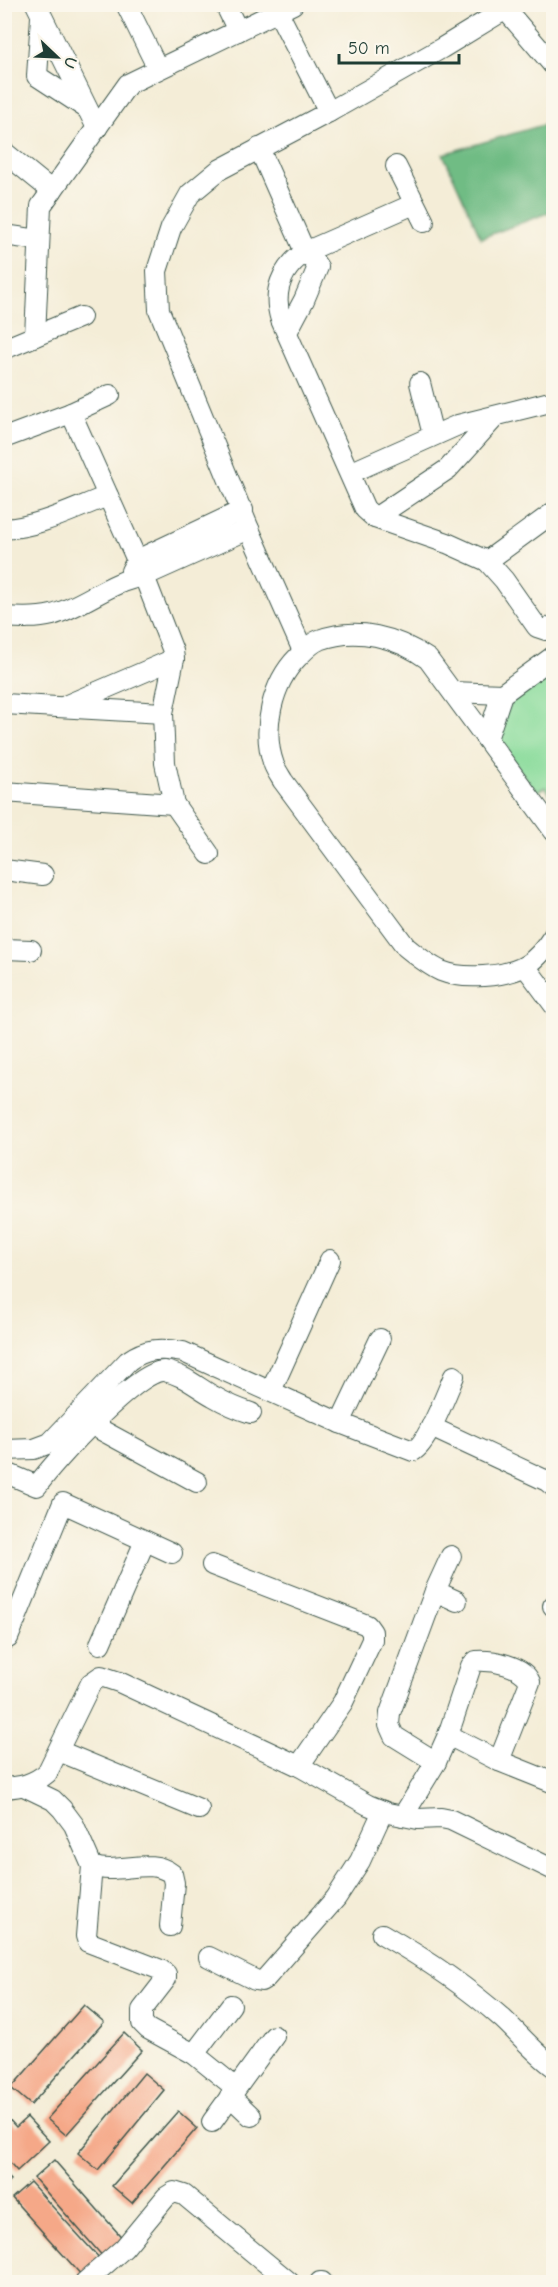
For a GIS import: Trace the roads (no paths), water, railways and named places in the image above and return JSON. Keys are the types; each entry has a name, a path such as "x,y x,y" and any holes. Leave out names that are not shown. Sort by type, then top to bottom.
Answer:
{"street":[{"path":"126,4 158,69"},
{"path":"225,4 238,31"},
{"path":"303,651 159,310 157,271 171,228 190,194 219,170 329,112 510,7 554,66"},
{"path":"34,336 41,207 128,84 286,8 329,112"},
{"path":"38,10 97,128"},
{"path":"38,10 37,75 88,110"},
{"path":"259,148 306,252 318,267 287,332"},
{"path":"4,152 52,191"},
{"path":"396,166 424,222"},
{"path":"414,204 295,258 281,278 276,296 277,308 365,509 375,518 447,543 487,561 504,580 537,627 546,630 554,625"},
{"path":"4,235 39,240"},
{"path":"4,349 81,317"},
{"path":"420,383 434,435"},
{"path":"4,438 71,413 110,395"},
{"path":"350,473 458,425 554,401"},
{"path":"71,413 108,496 136,572 173,651 174,659 163,713 165,763 174,804 209,854"},
{"path":"375,518 448,469 495,417"},
{"path":"4,529 35,524 108,496"},
{"path":"487,561 554,512"},
{"path":"4,617 54,615 136,572 246,520"},
{"path":"554,831 428,658 411,646 389,637 365,634 338,636 318,640 290,665 273,701 269,722 274,764 283,781 406,947 420,959 441,971 459,976 485,976 525,966 554,935"},
{"path":"487,740 502,694 554,656"},
{"path":"61,708 174,659"},
{"path":"453,692 502,694"},
{"path":"4,704 163,713"},
{"path":"4,792 174,804"},
{"path":"4,870 43,875"},
{"path":"4,949 31,950"},
{"path":"525,966 554,1005"},
{"path":"271,1391 330,1260"},
{"path":"340,1423 380,1339"},
{"path":"4,1450 34,1449 50,1443 128,1361 141,1352 162,1348 183,1352 340,1423 413,1451 419,1449 454,1376"},
{"path":"37,1486 45,1474 92,1425 135,1384 154,1372 163,1371 176,1374 214,1397 251,1413"},
{"path":"92,1425 196,1482"},
{"path":"431,1427 547,1481 554,1487"},
{"path":"4,1472 37,1486 63,1503 172,1553"},
{"path":"8,1638 63,1503"},
{"path":"100,1644 145,1541"},
{"path":"436,1762 394,1736 388,1725 390,1713 435,1591 451,1556"},
{"path":"212,1565 367,1625 372,1632 372,1640 343,1702 299,1766"},
{"path":"435,1591 457,1601"},
{"path":"403,1816 436,1762 448,1735 471,1666 476,1661 520,1669 527,1675 530,1682 499,1761"},
{"path":"14,1787 39,1779 47,1773 91,1683 101,1676 119,1682 299,1766 382,1811 418,1820 441,1818 451,1820 554,1870"},
{"path":"448,1735 499,1761 554,1783"},
{"path":"59,1751 199,1809"},
{"path":"14,1787 53,1800 74,1825 92,1866 86,1936 88,1942 161,1970 166,1974 166,1979 142,2010 142,2023 148,2029 194,2054 233,2092 251,2116"},
{"path":"209,1957 255,1980 261,1981 266,1978 336,1898 360,1860 382,1811"},
{"path":"92,1866 109,1870 135,1867 165,1868 172,1874 174,1883 170,1926"},
{"path":"382,1934 409,1949 465,1989 503,2019 554,2067"},
{"path":"194,2054 231,2005"},
{"path":"212,2121 274,2036"},
{"path":"85,2283 112,2260 166,2197 174,2192 184,2195 289,2283"}]}
